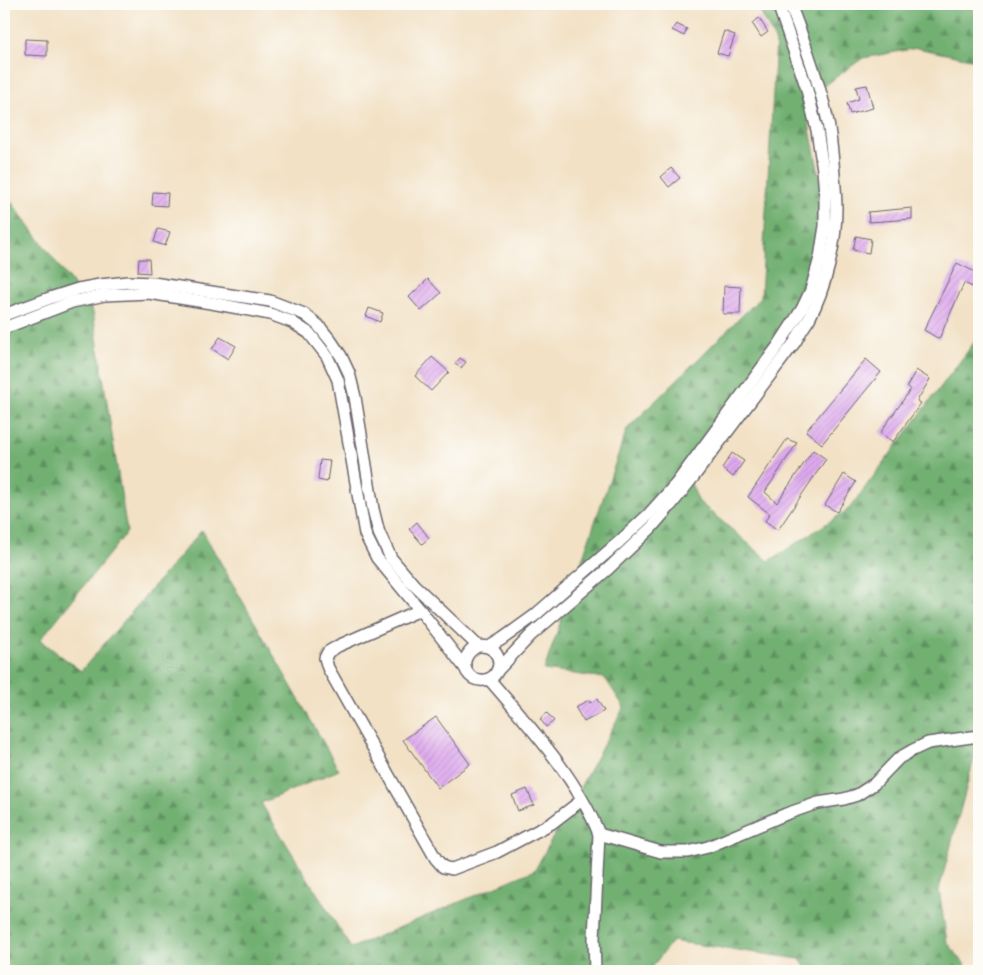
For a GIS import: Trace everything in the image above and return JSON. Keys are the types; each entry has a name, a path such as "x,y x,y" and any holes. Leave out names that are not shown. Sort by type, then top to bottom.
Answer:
{"street":[{"path":"466,670 466,658 472,649 483,647 534,616 619,542 676,484 773,353 802,309 811,290 820,258 825,226 823,170 817,130 806,86 778,4"},
{"path":"4,328 72,302 105,295 149,293 270,314 292,322 309,333 327,356 338,380 365,534 377,558 469,674 478,680 484,680 493,675 531,635 609,568 672,505 795,342 819,296 829,264 836,208 830,135 825,110 805,44 790,4"},
{"path":"4,315 78,289 128,282 153,283 270,301 304,314 318,325 331,341 349,373 355,397 373,509 379,532 391,558 414,585 483,647 497,655 499,666 493,675"},
{"path":"420,610 338,646 328,652 325,658 328,668 436,859 443,866 452,868 497,852 552,823 582,800"},
{"path":"493,675 558,762 593,818 599,834 594,938 595,971"},
{"path":"599,834 661,852 688,852 708,847 786,814 818,803 857,795 874,784 899,758 928,743 979,736"}],"green space":[{"path":"756,4 979,4 979,59 970,59 917,48 863,58 804,100 833,243 759,372 685,470 699,502 769,561 849,509 979,336 979,740 939,890 947,942 970,971 808,971 800,959 672,941 649,971 4,971 4,192 93,312 127,532 40,640 81,671 202,530 339,770 261,803 351,948 535,870 624,707 605,678 544,670 627,429 761,297 776,42"}],"building":[{"path":"759,18 768,32 761,37 752,23"},
{"path":"676,24 687,29 684,36 672,30"},
{"path":"724,31 735,35 728,56 717,53"},
{"path":"25,39 47,40 47,56 25,55"},
{"path":"867,85 873,108 850,114 847,103 859,99 856,87"},
{"path":"671,168 680,178 669,187 661,177"},
{"path":"153,192 168,193 167,206 152,205"},
{"path":"912,208 912,219 869,222 868,212"},
{"path":"158,229 170,232 165,246 154,242"},
{"path":"856,236 871,239 869,253 853,250"},
{"path":"139,259 149,259 150,273 138,272"},
{"path":"957,263 979,274 979,290 964,283 939,339 924,330"},
{"path":"428,279 441,293 421,311 409,297"},
{"path":"724,286 741,287 740,314 723,314"},
{"path":"369,308 383,313 380,322 366,316"},
{"path":"220,337 236,346 228,359 212,349"},
{"path":"432,357 449,372 431,391 415,376"},
{"path":"460,358 466,362 461,368 455,364"},
{"path":"866,359 881,372 822,444 806,431"},
{"path":"916,370 930,379 917,401 921,403 893,442 880,433 911,389 907,386"},
{"path":"787,439 797,443 765,492 777,503 813,450 826,459 778,530 765,521 770,514 748,497"},
{"path":"732,453 744,461 733,477 722,468"},
{"path":"320,460 330,461 327,482 318,480"},
{"path":"844,474 856,482 837,512 825,505"},
{"path":"417,522 429,538 422,544 409,529"},
{"path":"597,699 604,711 584,722 575,707 589,700 590,703"},
{"path":"547,713 554,721 546,727 540,719"},
{"path":"436,717 470,764 438,788 403,740"},
{"path":"527,789 534,805 518,811 512,795"}]}
